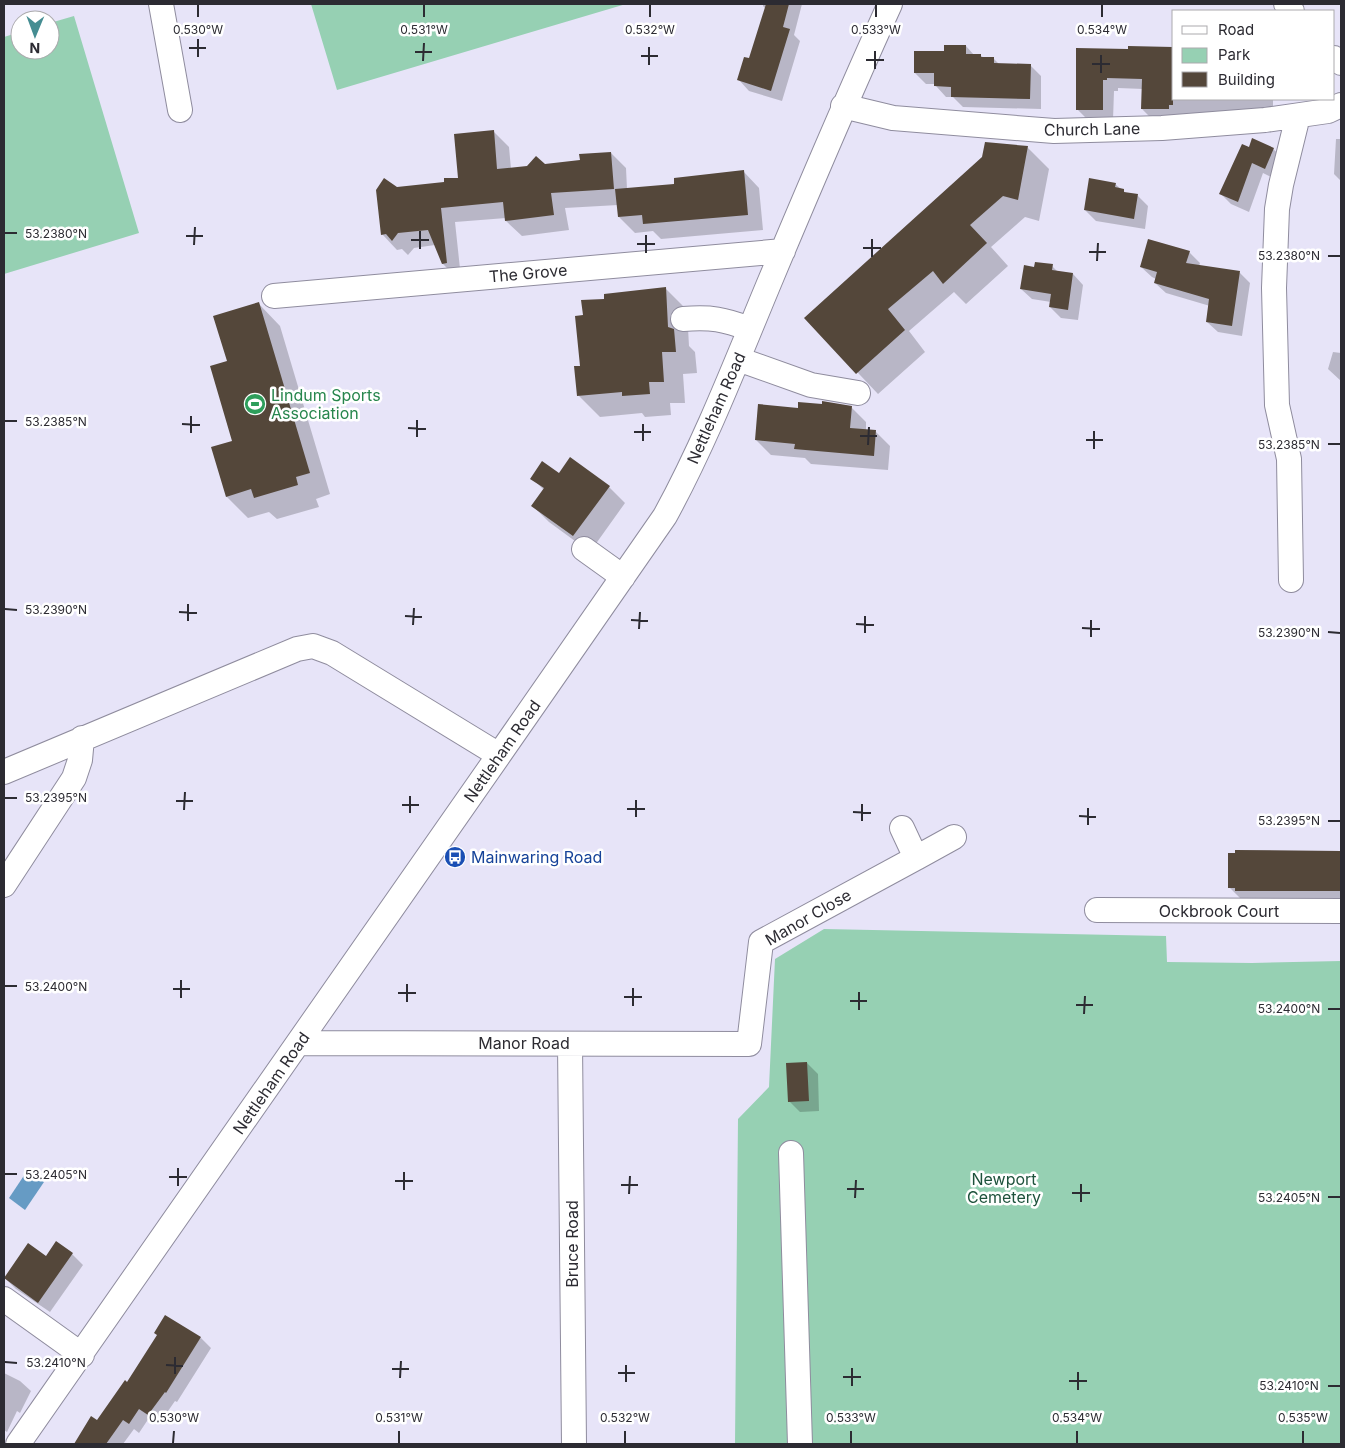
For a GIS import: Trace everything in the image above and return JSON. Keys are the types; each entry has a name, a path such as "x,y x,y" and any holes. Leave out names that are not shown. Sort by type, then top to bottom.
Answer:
{"street":[{"path":"161,4 180,110"},
{"name":"Nettleham Road","path":"18,1444 499,756 664,516 684,480 738,359 843,106 890,4"},
{"name":"Church Lane","path":"843,106 893,118 1054,131 1162,128 1298,116 1328,111 1341,105"},
{"path":"1291,580 1289,459 1277,405 1274,288 1277,209 1298,116"},
{"name":"The Grove","path":"274,296 782,251"},
{"path":"683,318 708,317 726,320 750,329"},
{"path":"738,359 811,385 858,393"},
{"path":"584,549 623,576"},
{"path":"4,772 297,649 313,646 332,653 499,756"},
{"path":"4,885 74,778 80,760 82,738"},
{"path":"902,828 916,858 954,837"},
{"name":"Manor Close","path":"749,1044 760,942 916,858"},
{"name":"Ockbrook Court","path":"1096,910 1341,911"},
{"name":"Manor Road","path":"299,1043 749,1044"},
{"name":"Bruce Road","path":"570,1044 574,1444"},
{"path":"791,1152 800,1444"},
{"path":"4,1298 82,1355"}],"green space":[{"path":"311,4 626,4 337,90"},
{"path":"74,16 139,233 4,274 4,37 10,35 10,60 60,60 60,20"},
{"name":"Newport Cemetery","path":"824,929 1166,936 1167,962 1341,961 1341,1444 735,1444 738,1119 769,1087 775,959"}],"water":[{"path":"27,1171 44,1182 25,1210 9,1198"}],"building":[{"path":"766,4 789,4 783,27 790,29 771,91 737,80 744,57 749,58"},
{"path":"944,45 966,45 966,54 981,54 981,57 994,57 994,63 1031,64 1030,99 951,97 951,87 934,86 934,73 914,73 914,51 944,51"},
{"path":"1128,46 1172,47 1173,105 1169,105 1169,109 1141,109 1142,79 1107,78 1107,80 1103,80 1103,110 1076,110 1076,48 1128,49"},
{"path":"494,130 497,169 527,166 536,156 545,164 580,160 579,154 611,152 614,189 551,193 554,215 505,221 503,202 441,208 447,263 442,264 428,230 398,233 392,241 386,234 381,235 376,190 384,178 397,187 444,182 444,178 458,178 454,134"},
{"path":"1252,138 1274,148 1265,169 1252,163 1238,202 1219,194 1242,144 1249,147"},
{"path":"985,142 1028,146 1018,200 1003,196 970,225 987,243 943,284 933,271 888,309 905,330 856,374 804,318 982,157"},
{"path":"744,170 748,215 643,224 642,215 618,217 615,189 674,184 674,178"},
{"path":"1089,178 1116,183 1115,187 1124,189 1124,192 1138,194 1134,219 1084,210"},
{"path":"1148,239 1190,251 1186,263 1240,271 1232,326 1206,322 1209,299 1154,283 1157,272 1140,267"},
{"path":"1035,262 1053,264 1052,270 1073,273 1068,310 1049,307 1051,294 1020,289 1024,265 1034,267"},
{"path":"666,287 668,327 674,329 676,352 662,352 664,382 649,382 650,394 622,396 622,392 577,396 574,366 580,366 575,316 583,315 581,300 604,299 604,294"},
{"name":"Lindum Sports Association","path":"259,302 310,473 296,477 298,485 254,498 251,489 226,497 211,447 232,441 210,366 227,361 213,316"},
{"path":"822,401 852,406 850,428 876,430 874,456 794,449 795,444 755,440 758,404 798,408 798,402 822,404"},
{"path":"570,457 610,486 573,536 531,506 544,488 530,479 542,461 559,473"},
{"path":"1235,850 1341,851 1341,891 1235,891 1235,888 1228,888 1228,853 1235,853"},
{"path":"807,1062 809,1101 788,1102 786,1063"},
{"path":"56,1241 73,1253 38,1303 4,1278 28,1243 46,1256"},
{"path":"165,1315 201,1337 166,1393 148,1415 139,1409 129,1424 123,1420 106,1444 74,1444 91,1416 97,1420 125,1380 127,1382 157,1335 154,1333"}],"place":[{"name":"Lindum Sports Association","path":"255,404"},
{"name":"Mainwaring Road","path":"455,857"}]}
